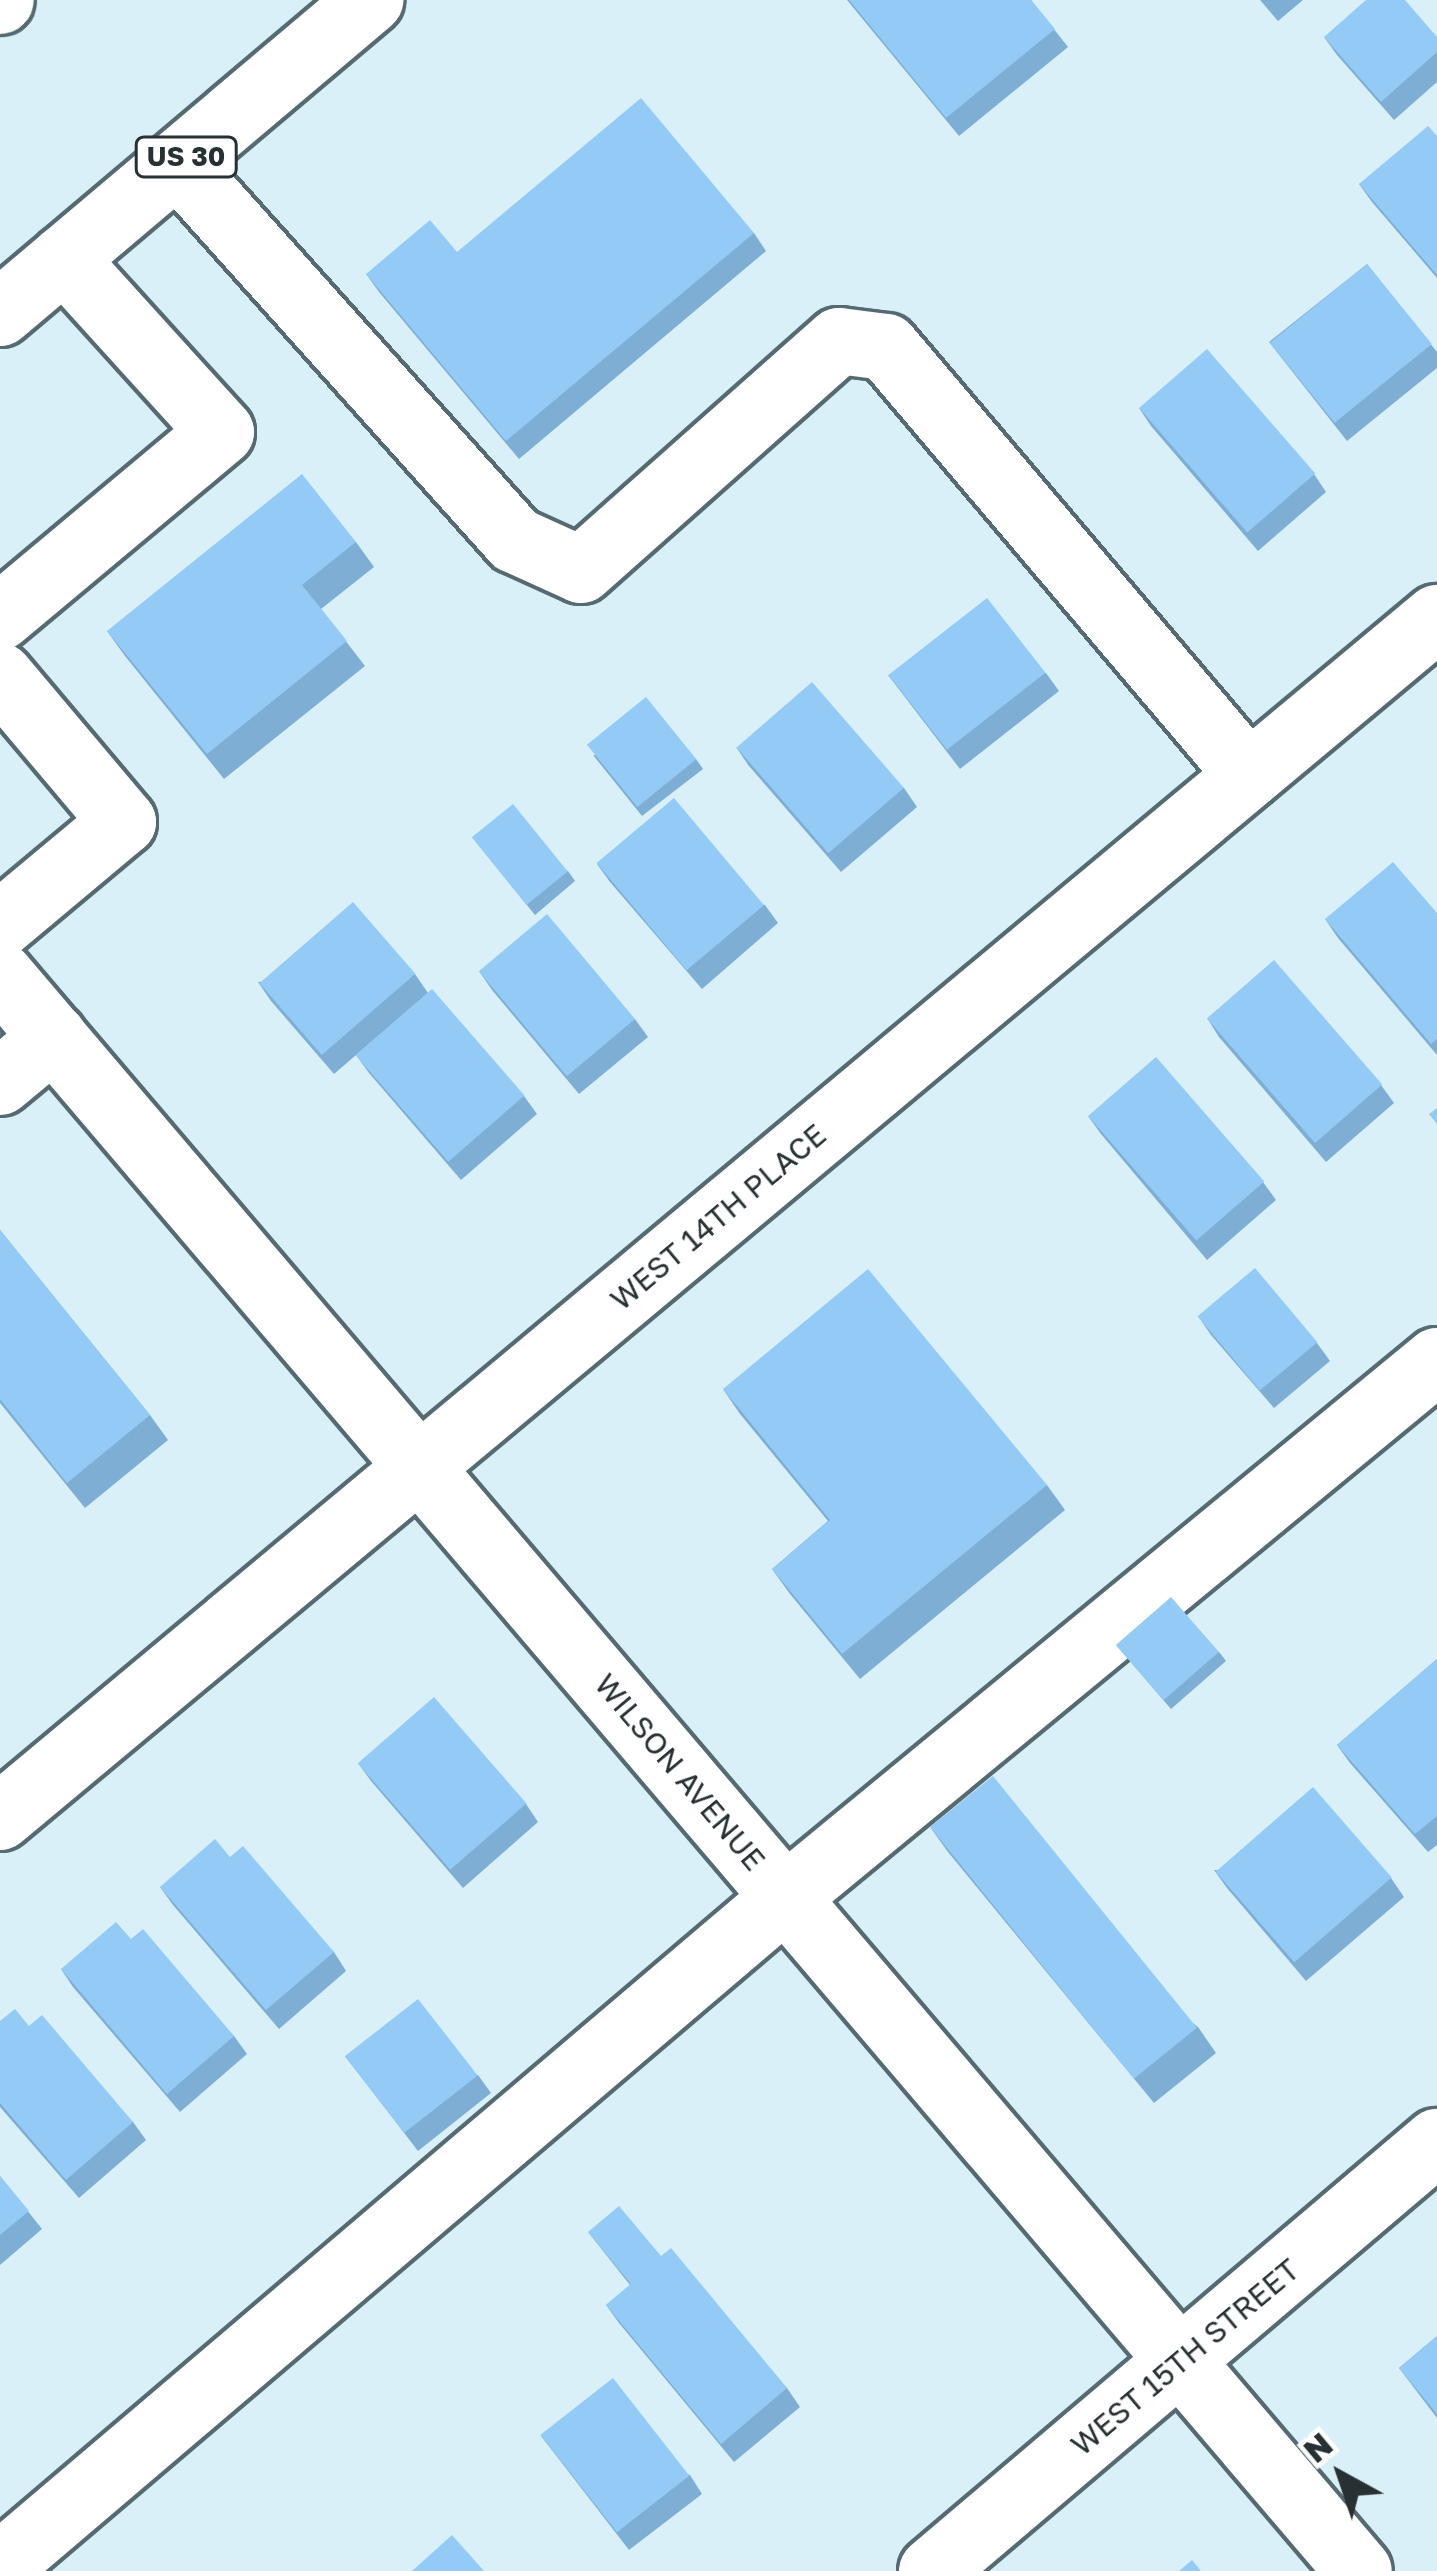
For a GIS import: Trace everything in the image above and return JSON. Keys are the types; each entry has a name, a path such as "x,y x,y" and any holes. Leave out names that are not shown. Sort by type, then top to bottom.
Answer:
{"street":[{"name":"US 30","path":"0,313 178,164 346,8"},
{"path":"178,164 514,540 581,570 839,341 886,347 1249,775"},
{"path":"0,616 221,432 64,259"},
{"name":"WEST 14TH PLACE","path":"0,1817 1437,619"},
{"path":"0,676 122,822 0,925"},
{"name":"WILSON AVENUE","path":"0,975 1359,2571"},
{"path":"0,1082 54,1037"},
{"path":"0,2566 786,1897 1437,1361"},
{"name":"WEST 15TH STREET","path":"932,2571 1437,2142"}],"building":[{"path":"849,0 1031,0 1055,29 946,118"},
{"path":"1366,0 1405,0 1437,37 1437,52 1381,102 1324,37"},
{"path":"641,98 754,233 506,441 366,274 430,220 457,252"},
{"path":"1428,126 1437,136 1437,275 1359,184"},
{"path":"1367,264 1432,344 1335,423 1270,343"},
{"path":"1207,349 1315,474 1247,533 1139,408"},
{"path":"302,474 356,542 302,585 347,641 207,754 107,631"},
{"path":"987,598 1045,673 947,750 888,675"},
{"path":"812,682 904,788 828,853 737,748"},
{"path":"646,697 696,759 637,807 587,745"},
{"path":"674,798 764,905 687,970 597,863"},
{"path":"513,804 568,872 527,905 472,837"},
{"path":"1393,862 1437,913 1437,1039 1431,1044 1325,919"},
{"path":"353,902 415,974 322,1055 259,983"},
{"path":"547,914 635,1019 567,1076 479,971"},
{"path":"1274,960 1382,1085 1315,1143 1207,1018"},
{"path":"432,989 525,1095 448,1162 356,1055"},
{"path":"1156,1057 1264,1182 1196,1241 1088,1116"},
{"path":"0,1230 150,1415 67,1483 0,1399"},
{"path":"1255,1268 1317,1342 1260,1391 1198,1316"},
{"path":"868,1269 1047,1485 842,1654 772,1569 830,1520 723,1389"},
{"path":"1171,1597 1219,1652 1164,1700 1116,1645"},
{"path":"1437,1659 1437,1816 1415,1834 1337,1745"},
{"path":"434,1697 527,1803 450,1870 358,1763"},
{"path":"993,1776 1197,2028 1134,2079 930,1827"},
{"path":"1313,1787 1392,1878 1294,1962 1216,1872"},
{"path":"215,1839 230,1857 243,1846 334,1952 266,2010 160,1887"},
{"path":"116,1922 131,1939 143,1929 234,2036 167,2094 61,1969"},
{"path":"418,1999 478,2075 404,2133 345,2056"},
{"path":"15,2009 29,2026 42,2015 133,2122 66,2180 0,2103 0,2021"},
{"path":"0,2176 29,2211 0,2235"},
{"path":"619,2206 661,2256 671,2248 787,2388 721,2444 606,2305 631,2284 588,2232"},
{"path":"1437,2336 1437,2414 1399,2368"},
{"path":"613,2378 689,2476 617,2532 541,2435"},
{"path":"452,2535 484,2571 412,2571"},
{"path":"1192,2560 1201,2571 1179,2571"}]}
